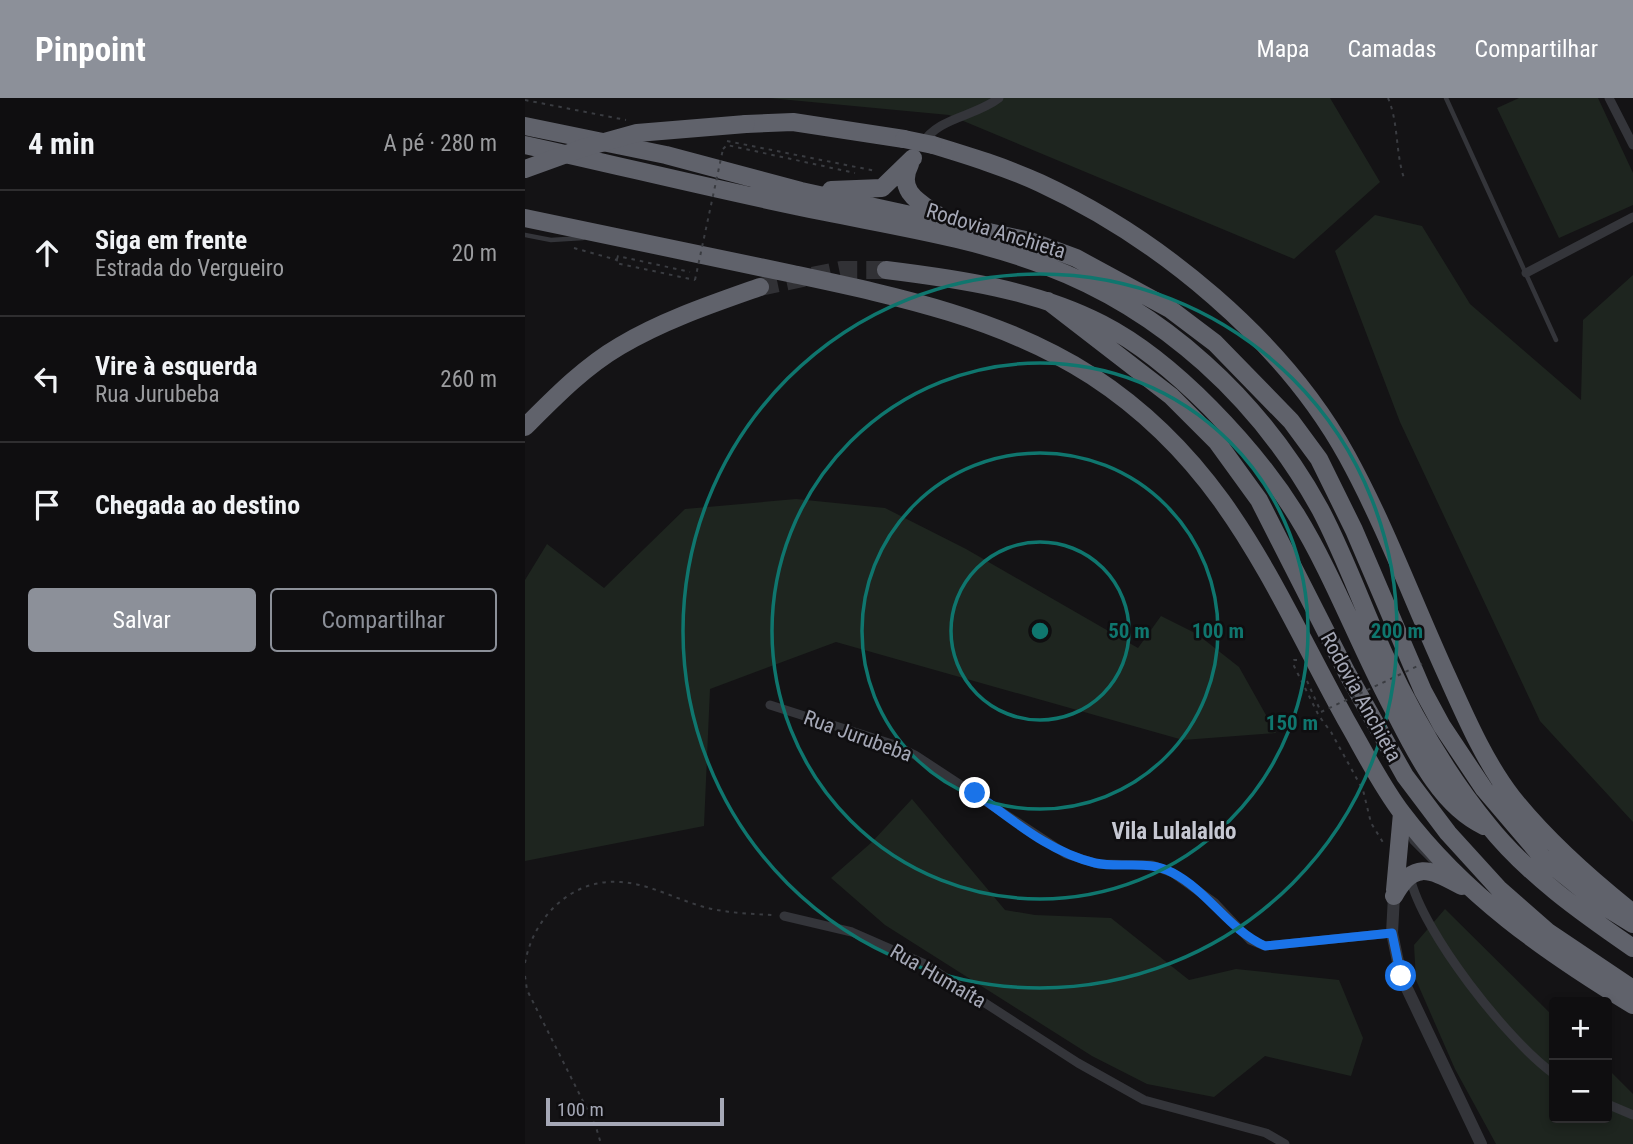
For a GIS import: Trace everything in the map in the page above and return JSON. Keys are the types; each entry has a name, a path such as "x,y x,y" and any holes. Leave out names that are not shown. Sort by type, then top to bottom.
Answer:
{"highway":[{"path":"525,169 583,148 637,133 793,122 904,139 985,161 1041,183 1117,225 1203,286 1281,364 1346,455 1469,726 1511,795 1555,845 1633,913"},
{"name":"Rodovia Anchieta","path":"525,126 666,155 801,191 1030,242 1076,258 1170,309 1215,343 1291,421 1319,459 1354,530 1423,691 1461,757 1517,830 1542,857 1599,903 1633,924"},
{"name":"Rodovia Anchieta","path":"525,145 826,212 894,224 1045,265 1089,285 1142,315 1188,349 1237,393 1274,437 1321,511 1406,697 1449,773 1490,828 1560,895 1633,948"},
{"path":"801,191 882,188 913,158"},
{"path":"913,158 905,173 905,187 914,198 945,221"},
{"name":"Rodovia Anchieta","path":"525,218 923,303 1005,332 1052,353 1094,378 1182,452 1217,491 1265,568 1320,672 1402,813 1474,892 1509,923 1562,962 1633,1005"},
{"path":"887,270 978,283 1048,302 1101,323 1129,340 1200,399 1240,439 1298,517 1380,684 1435,781 1460,811 1490,828"},
{"path":"525,427 567,385 618,346 678,316 760,287"},
{"path":"1048,302 1171,396 1217,442 1259,500 1346,673 1405,776 1448,833 1499,889 1548,932 1633,989"},
{"path":"1394,896 1402,813"},
{"path":"1394,896 1410,875 1417,871 1433,871 1474,892"}],"street":[{"path":"913,158 933,130 986,108 999,98"},
{"path":"1609,98 1633,145"},
{"path":"1526,273 1633,217"},
{"name":"Rua Jurubeba","path":"770,705 892,744 915,755 1066,854 1098,864 1152,865 1173,873 1215,903 1250,940 1265,946 1392,933"},
{"path":"1410,875 1418,906 1459,969 1522,1046 1549,1070"},
{"path":"1394,896 1392,933 1401,976 1481,1144"},
{"name":"Rua Humaíta","path":"783,916 852,932 923,963 1097,1075 1144,1100 1266,1133 1285,1144"},
{"path":"1612,1106 1633,1115"}],"lane":[{"path":"1446,98 1556,340"},
{"path":"525,234 569,240 605,235"}],"path":[{"path":"1388,98 1392,107 1397,160 1405,181"},
{"path":"571,246 617,260 616,263 695,280 723,149 727,145 861,174"},
{"path":"617,260 618,256 690,272"},
{"path":"1384,844 1371,822 1363,790 1332,733 1319,716 1293,664 1294,660 1298,662 1321,712 1422,664"},
{"path":"525,963 529,943 540,921 561,900 595,884 620,881 706,908 783,916"},
{"path":"525,976 527,990 596,1127 601,1144"}],"shaded area":[{"path":"769,98 1330,98 1380,182 1294,259 949,115"},
{"path":"1519,98 1598,98 1633,173 1633,205 1559,238 1497,108"},
{"path":"1375,215 1422,226 1470,304 1581,400 1583,320 1633,275 1633,822 1540,721 1400,422 1335,251"},
{"path":"796,499 885,508 966,549 1138,648 1161,616 1197,634 1239,667 1276,733 1183,740 836,642 710,689 704,826 525,861 525,580 547,544 604,588 685,509"},
{"path":"912,799 1005,910 1035,915 1111,918 1189,980 1236,969 1339,980 1363,1038 1351,1076 1265,1056 1214,1097 1147,1084 1092,1056 885,925 831,878 872,842"},
{"path":"1445,909 1549,1012 1549,1123 1612,1123 1612,1073 1633,1094 1633,1144 1496,1144 1455,1069 1416,980 1414,945"}],"tunnel":[{"path":"760,287 841,270 886,270"}],"district":[{"name":"Vila Lulalaldo","path":"1174,831"}],"route":[{"path":"975,793 1045,843 1066,854 1098,864 1152,865 1173,873 1215,903 1250,940 1265,946 1392,933 1401,976"}]}
